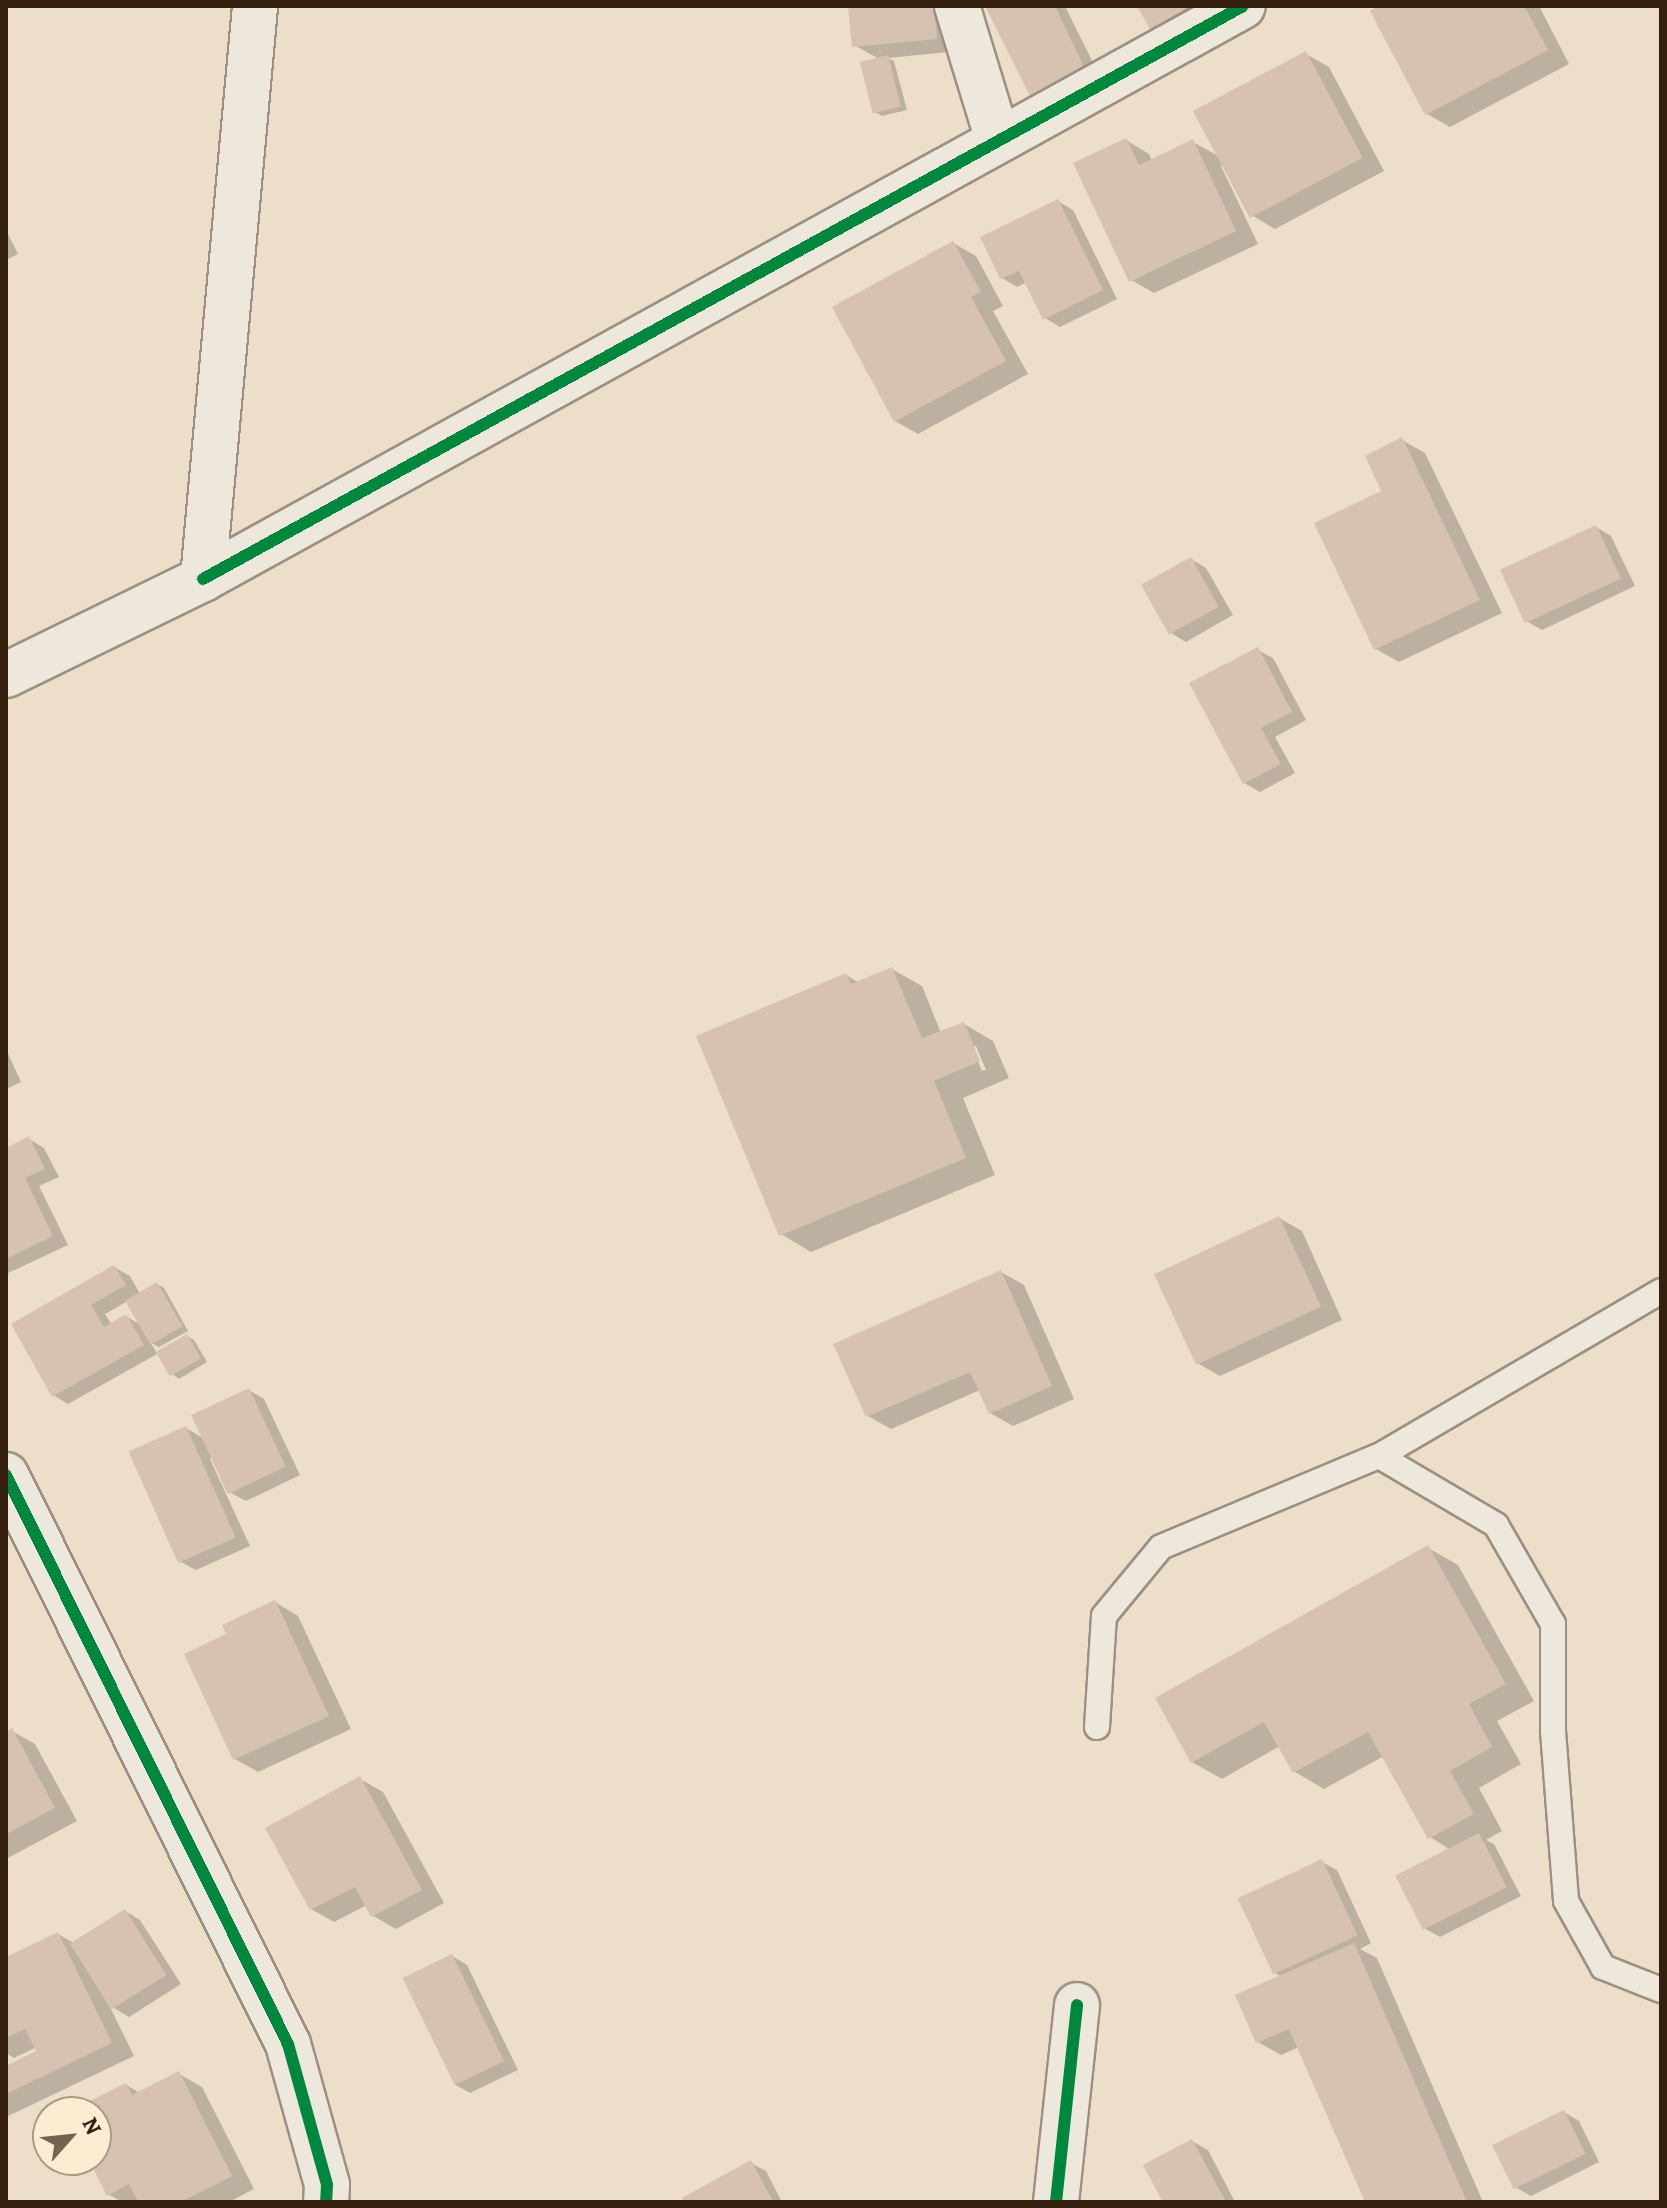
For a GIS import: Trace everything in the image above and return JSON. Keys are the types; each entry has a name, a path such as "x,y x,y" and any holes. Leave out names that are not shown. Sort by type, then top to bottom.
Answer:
{"street":[{"path":"203,579 255,6"},
{"path":"957,6 998,140"},
{"path":"6,675 203,579 1243,6"},
{"path":"6,1475 288,2044 327,2185 326,2202"},
{"path":"1056,2202 1077,2005"}],"lane":[{"path":"1097,1727 1104,1616 1161,1547 1379,1456 1661,1291"},
{"path":"1379,1456 1496,1525 1553,1624 1553,1731 1566,1901 1603,1967 1661,1990"}],"building":[{"path":"848,6 934,6 937,39 852,47"},
{"path":"985,6 1055,6 1086,71 1031,98"},
{"path":"1137,6 1190,6 1150,29"},
{"path":"1379,6 1524,6 1548,50 1425,115 1370,11"},
{"path":"1306,51 1363,158 1250,218 1193,111"},
{"path":"888,55 901,106 873,113 860,62"},
{"path":"1126,138 1139,165 1193,139 1236,231 1129,282 1073,163"},
{"path":"1058,199 1103,290 1043,320 1019,271 1000,279 980,237"},
{"path":"953,241 981,292 971,297 1006,361 894,422 832,307"},
{"path":"1402,437 1480,600 1374,650 1314,523 1381,491 1365,456"},
{"path":"1596,525 1621,578 1525,623 1500,570"},
{"path":"1191,557 1219,607 1169,634 1141,585"},
{"path":"1258,647 1292,712 1261,728 1281,764 1243,784 1189,683"},
{"path":"892,967 922,1038 964,1022 980,1061 934,1081 966,1158 779,1236 696,1036 846,973 851,984"},
{"path":"29,1136 45,1169 25,1178 53,1236 6,1259 6,1148"},
{"path":"1279,1216 1321,1307 1196,1365 1154,1274"},
{"path":"114,1265 126,1285 91,1305 104,1327 126,1314 144,1345 52,1397 11,1324"},
{"path":"1001,1270 1052,1386 989,1414 970,1372 866,1417 833,1344"},
{"path":"157,1282 182,1326 150,1345 125,1300"},
{"path":"187,1334 201,1358 170,1376 156,1352"},
{"path":"249,1388 286,1467 228,1494 191,1415"},
{"path":"186,1426 236,1537 178,1563 128,1452"},
{"path":"1428,1545 1506,1684 1469,1704 1492,1747 1450,1771 1474,1814 1428,1839 1368,1732 1293,1773 1264,1722 1191,1763 1155,1698"},
{"path":"275,1600 329,1716 233,1760 184,1654 226,1634 222,1625"},
{"path":"12,1728 55,1808 6,1834 6,1732"},
{"path":"360,1776 422,1890 371,1917 355,1887 310,1910 265,1828"},
{"path":"1479,1833 1507,1887 1423,1930 1395,1876"},
{"path":"1322,1859 1357,1935 1273,1974 1238,1898"},
{"path":"125,1909 166,1975 111,2010 70,1943"},
{"path":"58,1932 112,2043 6,2094 6,2066 36,2051 25,2029 6,2038 6,1957"},
{"path":"1354,1943 1467,2202 1365,2202 1289,2029 1256,2043 1235,1995"},
{"path":"452,1954 504,2061 455,2085 403,1978"},
{"path":"179,2071 232,2176 181,2202 138,2202 129,2184 107,2196 97,2176 112,2176 112,2096 100,2096 126,2083 132,2095"},
{"path":"1564,2110 1585,2154 1514,2189 1492,2145"},
{"path":"1192,2139 1226,2202 1163,2202 1143,2165"},
{"path":"751,2160 773,2202 684,2202 682,2198"}],"cycle path":[{"path":"203,579 1243,6"},
{"path":"6,1475 288,2044 327,2185 326,2202"},
{"path":"1056,2202 1077,2005"}]}
